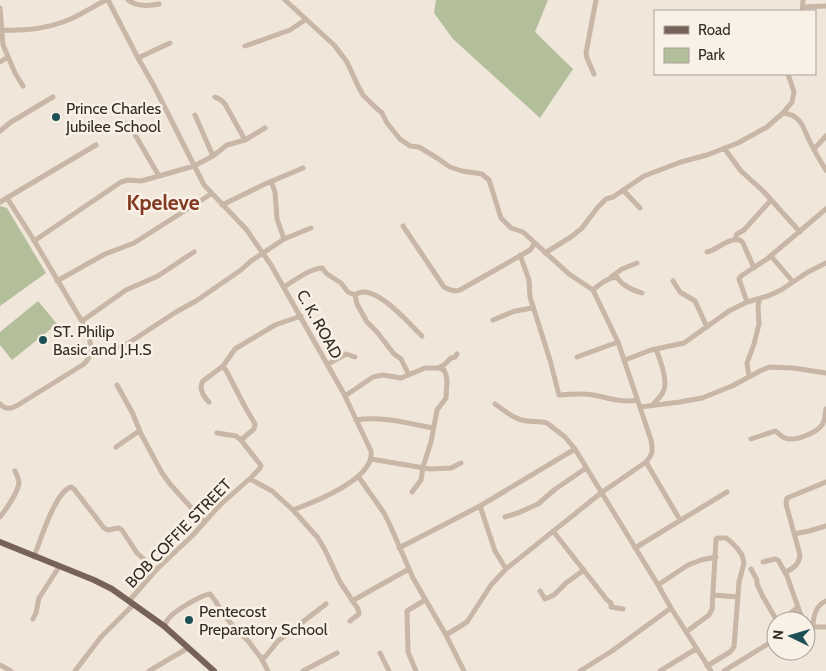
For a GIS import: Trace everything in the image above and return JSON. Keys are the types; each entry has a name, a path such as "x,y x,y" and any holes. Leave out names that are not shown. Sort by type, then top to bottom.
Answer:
{"main road":[{"path":"0,542 112,589 164,626 214,671"}],"street":[{"path":"1,30 26,29 65,22 107,0"},
{"name":"C. K. ROAD","path":"107,0 154,86 204,185 246,229 264,253 301,316 345,396 371,451 371,460"},
{"path":"128,0 138,5 160,4"},
{"path":"285,0 334,45 347,62 363,95 382,113 400,139 410,146 419,147 450,167 482,174 489,180 501,218 511,228 522,232 569,274 592,290 625,360 652,447 650,457 646,462 602,493 506,569 491,585 467,622 446,635"},
{"path":"594,74 586,58 586,53 596,0"},
{"path":"803,0 802,9 826,6"},
{"path":"0,8 3,45 23,86"},
{"path":"245,46 290,30 305,20"},
{"path":"138,58 170,43"},
{"path":"0,62 8,57"},
{"path":"545,253 582,228 606,199 613,197 644,176 738,143 767,127 792,102 794,92 788,75"},
{"path":"0,131 53,97"},
{"path":"215,97 225,104 245,140"},
{"path":"783,113 793,116 801,122 826,170"},
{"path":"195,115 213,156"},
{"path":"116,126 127,123 130,126 159,176"},
{"path":"34,241 121,182 128,180 141,181 194,166 213,156 227,145 245,140 265,128"},
{"path":"814,149 826,136"},
{"path":"0,202 96,144"},
{"path":"724,148 742,171 800,232"},
{"path":"222,205 302,168"},
{"path":"271,181 275,192 277,219 284,239"},
{"path":"623,190 640,208"},
{"path":"57,281 105,254 134,243 211,194"},
{"path":"0,404 3,408 8,409 18,404 84,364 89,358 91,351 91,340 87,330 7,198"},
{"path":"735,239 737,234 744,230 771,200"},
{"path":"747,302 739,279 745,272 763,263 826,210"},
{"path":"403,226 444,287 454,291 460,290 496,271 530,250 535,244"},
{"path":"91,351 116,348 127,344 196,300 284,239 311,228"},
{"path":"707,252 728,241 735,239 741,241 754,268"},
{"path":"82,321 126,290 158,276 194,252"},
{"path":"520,256 530,284 530,297 559,395 582,394 622,401 638,400"},
{"path":"771,256 793,282"},
{"path":"592,290 622,269 637,263"},
{"path":"625,360 656,349 684,343 729,311 747,302 781,290 808,272 826,263"},
{"path":"284,287 307,273 320,268 341,283 348,292 356,295"},
{"path":"611,278 616,277 620,282 642,293"},
{"path":"673,281 680,292 695,301 707,327"},
{"path":"356,295 360,292 370,293 392,305 422,336"},
{"path":"356,295 357,304 367,322 394,354 401,359 409,375"},
{"path":"749,377 747,363 760,324 758,305 760,299"},
{"path":"493,320 514,311 534,308"},
{"path":"209,402 201,389 202,383 223,366 235,349 275,326 301,316"},
{"path":"577,357 618,342"},
{"path":"653,405 663,394 666,386 660,358 656,349"},
{"path":"328,364 346,354 355,356"},
{"path":"438,368 447,364 457,354"},
{"path":"223,366 255,424 254,429 241,440"},
{"path":"640,407 702,398 773,366 826,374"},
{"path":"345,396 373,377 383,375 402,378 425,368 444,370 446,375 446,398 437,410 431,442 420,482 412,492"},
{"path":"117,385 162,473 204,522"},
{"path":"495,404 516,418 527,422 546,423 576,449 586,468 636,548 671,608 709,669 733,648 739,582 744,563 742,555 737,548 726,538 718,538 716,540 712,609 709,615 686,632"},
{"path":"751,439 775,431 786,438 797,439 803,437 822,425 826,409"},
{"path":"356,420 380,418 433,428"},
{"path":"116,447 139,431"},
{"path":"217,433 234,435 241,440 261,465 250,480"},
{"path":"400,548 480,506 576,449"},
{"path":"294,510 344,486 366,469 371,460 434,469 451,468 460,463"},
{"path":"646,462 680,520"},
{"path":"505,517 535,506 586,468"},
{"path":"0,517 18,485 19,480 15,471"},
{"path":"358,476 384,513 408,569 446,635 464,671"},
{"name":"BOB COFFIE STREET","path":"75,671 156,570 246,481 250,480 272,491 294,510 318,538 340,582 352,601"},
{"path":"786,572 795,568 800,558 786,504 787,498 826,482"},
{"path":"34,557 57,501 66,489 71,487 106,529 120,528 137,553 156,570"},
{"path":"636,548 727,492"},
{"path":"480,506 495,551 506,569"},
{"path":"794,534 826,526"},
{"path":"553,531 611,603 611,606 623,609"},
{"path":"658,585 688,565 716,557"},
{"path":"763,562 778,560 786,572 799,611"},
{"path":"33,619 39,598 59,567"},
{"path":"350,621 359,612 352,601 408,569"},
{"path":"751,569 771,611"},
{"path":"540,590 545,599 554,595 566,583 584,570"},
{"path":"164,626 168,618 189,603 210,594 232,625 249,642 268,671"},
{"path":"713,596 738,597"},
{"path":"416,671 408,652 407,611 425,600"},
{"path":"816,611 820,604 826,601"},
{"path":"261,658 265,657 283,637 326,604"},
{"path":"793,611 798,607"},
{"path":"580,671 612,651 671,608"},
{"path":"724,671 766,646"},
{"path":"151,670 188,648"},
{"path":"660,671 696,649"},
{"path":"303,671 337,653"},
{"path":"380,653 389,671"},
{"path":"0,665 11,671"}],"green space":[{"path":"436,0 548,0 535,32 573,69 540,118 453,39 434,13"},
{"path":"0,206 7,208 46,273 0,306"},
{"path":"38,301 57,324 12,360 0,345 0,332"}],"place":[{"name":"Prince Charles Jubilee School","path":"56,117"},
{"name":"ST. Philip Basic and J.H.S","path":"43,340"},
{"name":"Pentecost Preparatory School","path":"189,620"}],"district":[{"name":"Kpeleve","path":"163,203"}]}
